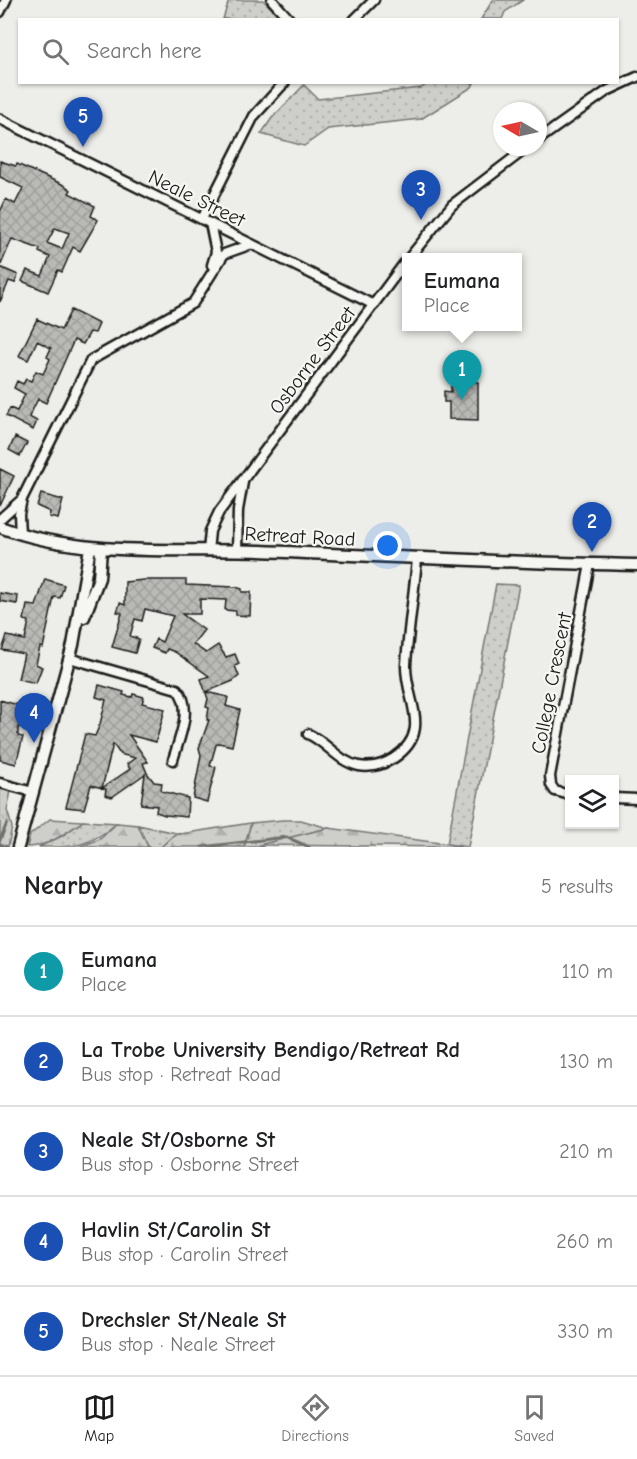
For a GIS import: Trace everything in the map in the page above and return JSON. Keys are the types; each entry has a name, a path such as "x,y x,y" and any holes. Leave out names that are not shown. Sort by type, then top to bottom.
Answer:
{"street":[{"path":"0,12 6,0"},
{"path":"272,0 288,18"},
{"path":"356,18 374,0"},
{"path":"547,134 607,91 637,77"},
{"path":"211,272 216,252 206,221 254,116 283,84"},
{"name":"Neale Street","path":"2,121 374,305"},
{"path":"413,253 452,205 516,156"},
{"path":"20,534 19,514 22,499 91,360 193,303 226,252 252,244"},
{"name":"Osborne Street","path":"208,550 213,522 402,266"},
{"name":"Osborne Street","path":"237,551 238,510 244,479"},
{"path":"0,519 22,499"},
{"name":"Retreat Road","path":"0,527 53,543 95,549 208,550 637,565"},
{"path":"18,847 73,645 95,549"},
{"path":"308,734 324,742 342,759 363,766 383,764 396,756 408,744 416,719 406,668 417,559"},
{"name":"College Crescent","path":"565,794 555,791 550,776 590,564"},
{"path":"69,658 177,689 184,699 186,709 173,760"},
{"path":"0,783 33,792"},
{"path":"619,798 637,799"}],"green space":[{"path":"229,0 263,0 281,18 223,18"},
{"path":"493,0 523,0 505,12 502,18 482,18"},
{"path":"427,84 474,84 421,119 328,129 304,146 261,134 272,118 304,85 318,99 421,88"},
{"path":"496,584 519,585 468,847 447,844"},
{"path":"0,788 11,791 7,810 12,827 8,847 0,847"},
{"path":"50,819 83,821 49,842 27,847 30,835"},
{"path":"301,820 328,828 260,845 263,847 244,847 251,823"},
{"path":"83,821 117,823 98,837 81,844 39,847 62,836"},
{"path":"117,823 138,825 148,847 79,847 100,839"},
{"path":"251,823 244,847 161,847 174,835"},
{"path":"138,825 181,834 174,835 161,847 148,847"},
{"path":"328,828 447,844 461,847 259,845"}],"building":[{"path":"0,161 16,166 17,164 64,185 71,190 69,193 95,206 91,216 98,220 80,251 73,247 62,272 58,270 48,292 22,281 27,270 42,276 50,257 39,252 40,249 12,239 0,267 0,212 6,199 15,204 23,188 0,177","holes":["55,228 69,233 62,249 47,243"]},
{"path":"0,267 18,275 15,283 9,281 0,302"},
{"path":"71,310 99,324 95,333 90,332 83,344 74,340 46,403 38,399 29,417 37,421 33,430 6,416 10,408 17,411 25,394 14,388 17,381 23,384 26,379 31,381 36,371 43,374 50,359 47,357 51,348 37,341 28,360 19,356 37,319 61,330"},
{"path":"451,381 478,382 478,420 449,419 449,402 444,402 444,391 451,392"},
{"path":"15,437 27,443 20,456 9,450"},
{"path":"0,469 14,476 0,506"},
{"path":"41,494 63,500 58,519 49,517 50,512 37,506"},
{"path":"45,579 64,585 60,598 54,597 43,648 40,647 36,664 42,667 36,683 18,679 24,654 2,650 7,636 25,640 29,621 24,620 27,605 36,606"},
{"path":"186,580 186,585 236,587 242,589 242,592 251,592 250,616 236,615 236,611 225,610 226,600 200,599 200,614 182,614 204,630 193,644 206,653 218,645 226,657 235,654 239,664 235,666 239,676 233,681 206,692 228,697 226,706 240,710 232,746 219,743 216,745 210,766 216,767 207,802 193,798 201,755 199,748 209,720 207,720 209,708 206,707 208,699 201,679 209,676 175,652 167,649 165,653 152,648 156,639 162,642 173,616 145,609 142,621 135,619 130,636 139,639 135,653 112,647 122,613 117,612 120,603 125,605 125,582"},
{"path":"0,593 18,596 17,604 0,601"},
{"path":"99,685 124,692 123,695 132,697 133,694 144,697 142,703 165,709 156,742 129,735 148,762 143,763 147,773 154,782 162,783 161,791 188,798 187,817 165,815 156,812 157,806 141,804 145,774 112,797 105,795 106,789 102,788 91,785 84,809 66,807 85,734 95,736 106,700 96,697","holes":["113,744 120,754 135,758 127,764 130,769 102,788"]},
{"path":"0,700 25,707 18,730 18,736 23,737 16,764 0,760"}],"waterway":[{"path":"0,840 7,823"},
{"path":"202,847 286,837 309,847"},
{"path":"0,844 7,847"}],"place":[{"name":"Drechsler St/Neale St","path":"83,147"},
{"name":"Neale St/Osborne St","path":"421,220"},
{"name":"Eumana","path":"462,400"},
{"name":"La Trobe University Bendigo/Retreat Rd","path":"592,552"},
{"name":"Havlin St/Carolin St","path":"34,743"}]}
